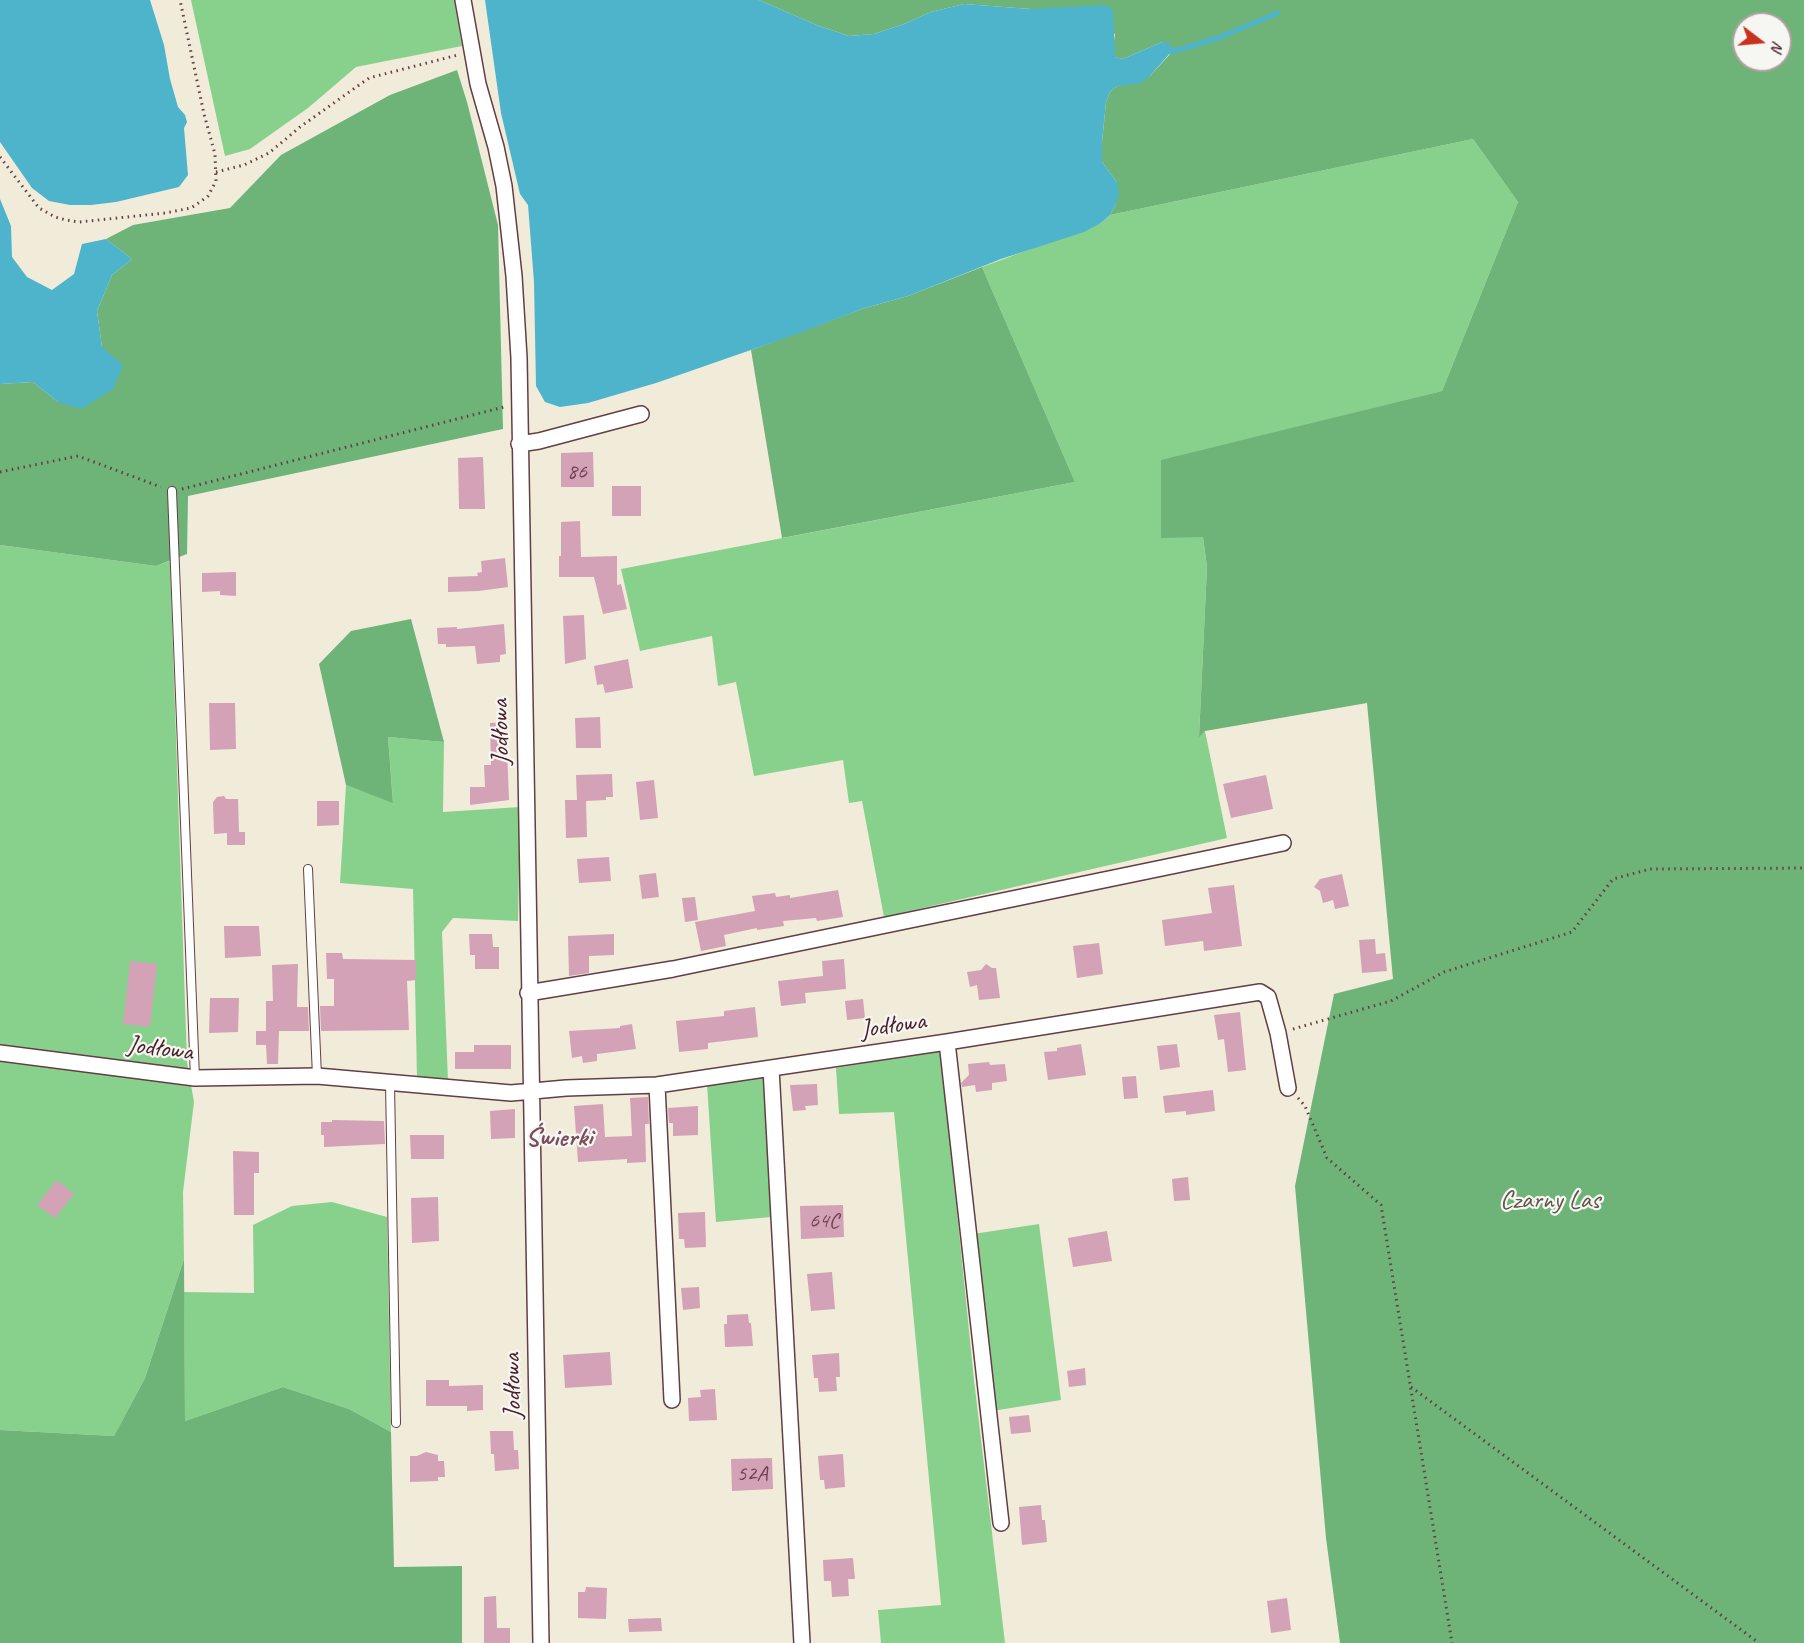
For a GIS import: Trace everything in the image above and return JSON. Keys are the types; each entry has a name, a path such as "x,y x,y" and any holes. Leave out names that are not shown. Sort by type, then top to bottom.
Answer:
{"street":[{"name":"Jodłowa","path":"463,0 472,52 504,186 514,276 520,403 528,993 541,1643"},
{"path":"519,444 641,414"},
{"path":"528,993 673,969 1283,843"},
{"name":"Jodłowa","path":"0,1053 195,1078 317,1076 511,1093 657,1085 1260,992 1268,997 1278,1033"},
{"path":"1278,1033 1288,1088"},
{"path":"947,1042 1001,1523"},
{"path":"771,1068 802,1643"},
{"path":"657,1085 672,1400"}],"lane":[{"path":"172,491 195,1078"},
{"path":"308,869 317,1076"},
{"path":"390,1083 396,1423"}],"path":[{"path":"0,157 39,208 55,217 78,222 165,213 191,207 208,196 216,181 215,154 180,0"},
{"path":"216,172 244,165 270,153 300,127 369,78 472,52"},
{"path":"0,472 78,456 172,491 520,403"},
{"path":"1278,1033 1391,1001 1444,972 1572,932 1612,879 1650,869 1804,868"},
{"path":"1288,1088 1305,1106 1327,1158 1381,1205 1452,1643"},
{"path":"1411,1387 1759,1643"}],"green space":[{"path":"191,0 454,0 462,46 356,67 308,108 250,149 225,156"},
{"name":"Czarny Las","path":"759,0 1804,0 1804,1643 1340,1643 1326,1538 1295,1186 1334,994 1393,979 1367,703 1205,731 1199,737 1207,567 1203,537 1161,538 1161,460 1442,391 1518,202 1473,139 1110,215 1116,204 1117,182 1102,162 1106,102 1110,92 1117,86 1150,76 1171,53 1162,42 1123,59 1114,57 1115,34 1031,9 964,4 931,12 874,34 849,36 819,26"},
{"path":"457,70 498,225 503,429 188,496 187,554 156,566 0,545 0,384 33,382 58,402 102,347 97,311 112,275 132,259 106,239 133,225 230,208 281,155 390,95"},
{"path":"1473,139 1518,202 1442,391 1161,461 1203,537 1207,567 1199,736 1205,731 1227,838 884,917 862,801 849,803 843,760 754,776 736,682 718,686 712,636 640,651 621,569 1075,482 982,267 1101,223 1110,215"},
{"path":"982,267 1075,482 782,538 751,350 865,308 908,296"},
{"path":"0,545 156,566 170,561 187,1062 194,1102 183,1192 184,1259 145,1378 114,1436 0,1430"},
{"path":"411,619 444,742 388,737 393,803 346,785 319,664 351,631"},
{"path":"388,737 444,742 443,812 520,807 518,921 453,918 442,932 448,1081 417,1078 413,889 340,883 346,785 393,802"},
{"path":"939,1050 1005,1643 881,1643 878,1610 941,1605 894,1112 839,1114 836,1068"},
{"path":"764,1074 771,1217 716,1222 707,1084"},
{"path":"332,1202 387,1217 391,1432 349,1409 283,1387 185,1421 184,1292 254,1293 253,1225 292,1206"},
{"path":"1039,1224 1061,1400 992,1411 973,1234"},
{"path":"184,1259 185,1421 283,1387 349,1409 391,1432 394,1567 462,1566 462,1643 0,1643 0,1430 114,1436 145,1378"}],"water":[{"path":"0,0 150,0 164,45 178,107 185,115 187,122 184,128 188,175 179,187 116,202 91,205 70,205 49,201 32,188 0,142"},
{"path":"485,0 759,0 819,26 849,36 874,34 931,12 964,4 1031,9 1106,5 1113,10 1115,57 1123,59 1162,42 1169,43 1172,48 1150,76 1139,84 1117,86 1110,92 1106,102 1102,162 1117,182 1119,193 1110,215 1101,223 1084,232 1001,259 908,296 865,308 656,383 588,403 560,407 545,402 536,386 534,282 528,205 520,194 501,113"},
{"path":"0,199 11,226 12,257 27,277 52,290 74,274 82,244 106,239 132,259 112,275 97,311 102,347 123,365 113,389 81,409 58,402 33,382 0,384"}],"building":[{"path":"593,452 594,487 561,487 561,453"},
{"path":"483,457 485,509 459,509 458,458"},
{"path":"612,486 641,486 641,516 612,516"},
{"path":"580,521 581,557 617,556 617,585 621,584 627,609 603,614 594,577 559,577 561,522"},
{"path":"505,558 508,587 448,592 448,577 478,576 477,573 482,572 481,561"},
{"path":"236,572 236,596 220,595 220,591 202,592 202,573"},
{"path":"584,615 586,659 565,664 563,616"},
{"path":"504,624 506,654 500,655 500,662 477,664 475,646 446,647 446,644 438,644 437,628 457,627 457,629"},
{"path":"628,659 633,688 605,693 603,684 597,685 594,666"},
{"path":"209,703 235,703 236,749 210,750"},
{"path":"600,717 601,748 576,748 575,718"},
{"path":"506,722 509,800 470,805 470,787 485,787 484,765 491,765 490,723"},
{"path":"612,774 613,797 606,797 606,800 586,801 587,837 566,838 565,800 577,800 576,775"},
{"path":"1266,775 1273,809 1231,818 1223,784"},
{"path":"654,780 658,818 640,820 636,782"},
{"path":"224,796 226,799 238,799 239,832 245,832 245,845 227,845 227,833 214,834 213,802 217,797"},
{"path":"317,801 339,801 339,825 317,826"},
{"path":"609,857 611,881 579,883 577,859"},
{"path":"656,873 659,897 642,899 639,875"},
{"path":"1342,874 1349,906 1335,909 1333,900 1323,903 1320,891 1314,887 1320,879"},
{"path":"1234,885 1242,946 1204,951 1203,941 1165,946 1162,920 1212,913 1208,888"},
{"path":"838,890 843,917 817,921 816,918 783,921 784,926 757,930 757,928 724,935 726,946 701,951 695,922 755,911 752,896 775,893 776,897 790,895 790,898"},
{"path":"695,897 698,920 685,922 682,898"},
{"path":"224,926 259,926 261,956 225,958"},
{"path":"469,934 492,934 493,947 499,947 499,969 475,969 475,955 470,955"},
{"path":"614,934 614,955 589,956 589,973 569,976 568,936"},
{"path":"1375,939 1376,954 1385,953 1387,971 1362,973 1359,940"},
{"path":"1099,943 1103,974 1077,978 1073,946"},
{"path":"326,953 342,953 343,959 416,960 416,980 407,981 409,1030 321,1031 320,1006 334,1006 334,979 327,979"},
{"path":"844,959 846,989 805,993 806,1003 781,1006 778,981 823,976 822,961"},
{"path":"130,961 157,964 150,1027 123,1024"},
{"path":"298,964 297,1007 308,1007 309,1031 279,1031 278,1064 267,1064 266,1045 256,1045 256,1031 266,1031 266,1001 273,1001 272,965"},
{"path":"986,964 996,968 1000,998 979,1000 977,985 970,987 967,972 981,970"},
{"path":"210,998 239,998 238,1032 209,1033"},
{"path":"863,999 865,1018 847,1020 845,1001"},
{"path":"755,1007 758,1037 708,1043 708,1049 679,1052 676,1021 724,1016 724,1011"},
{"path":"1240,1012 1246,1070 1228,1072 1224,1039 1218,1040 1214,1015"},
{"path":"632,1024 636,1049 597,1054 597,1061 583,1063 582,1056 572,1058 569,1031 620,1028 620,1026"},
{"path":"1081,1044 1086,1075 1048,1080 1044,1052"},
{"path":"1177,1044 1180,1067 1160,1070 1157,1046"},
{"path":"474,1045 511,1045 511,1069 455,1069 455,1052 474,1052"},
{"path":"989,1062 990,1065 1005,1064 1007,1081 992,1083 992,1090 976,1092 975,1085 962,1087 961,1083 969,1075 968,1064"},
{"path":"1136,1076 1138,1098 1124,1099 1122,1077"},
{"path":"817,1084 818,1105 805,1106 806,1110 793,1111 790,1085"},
{"path":"1213,1090 1215,1111 1186,1115 1186,1111 1165,1113 1163,1096"},
{"path":"648,1097 649,1124 645,1124 646,1162 627,1163 627,1159 578,1162 574,1106 603,1104 605,1137 632,1136 630,1098"},
{"path":"698,1106 698,1135 673,1136 673,1123 669,1123 668,1108"},
{"path":"515,1109 515,1138 491,1139 490,1111"},
{"path":"332,1120 384,1121 385,1144 324,1147 321,1122 332,1122"},
{"path":"410,1135 444,1135 444,1159 411,1159"},
{"path":"233,1151 259,1152 259,1173 254,1173 254,1215 234,1215"},
{"path":"1188,1177 1190,1200 1174,1201 1172,1179"},
{"path":"57,1180 74,1194 55,1218 37,1205"},
{"path":"438,1197 439,1241 412,1243 411,1198"},
{"path":"843,1205 844,1237 801,1239 800,1206"},
{"path":"705,1212 706,1247 685,1248 684,1239 679,1239 678,1213"},
{"path":"1107,1231 1112,1261 1073,1267 1068,1238"},
{"path":"832,1272 835,1309 811,1311 807,1274"},
{"path":"699,1287 700,1308 683,1310 681,1288"},
{"path":"748,1314 753,1346 725,1347 724,1324 727,1324 727,1315"},
{"path":"610,1352 612,1385 565,1388 563,1355"},
{"path":"839,1353 840,1377 836,1377 837,1391 819,1392 818,1378 814,1378 812,1355"},
{"path":"1085,1368 1086,1385 1069,1387 1067,1371"},
{"path":"426,1380 449,1380 449,1386 483,1385 483,1410 467,1411 467,1406 426,1406"},
{"path":"715,1389 717,1420 689,1421 688,1398 701,1397 700,1390"},
{"path":"1029,1415 1031,1432 1011,1434 1009,1417"},
{"path":"490,1431 513,1431 514,1450 518,1450 519,1469 495,1471 494,1454 491,1454"},
{"path":"426,1452 438,1455 438,1461 444,1461 445,1477 438,1477 438,1481 410,1482 410,1456"},
{"path":"843,1454 845,1487 825,1489 824,1480 820,1480 818,1456"},
{"path":"772,1458 773,1489 732,1491 731,1459"},
{"path":"1041,1505 1047,1542 1022,1545 1019,1507"},
{"path":"853,1558 855,1579 848,1579 849,1596 832,1597 831,1581 824,1581 823,1560"},
{"path":"586,1587 607,1588 606,1619 578,1618 578,1592 585,1592"},
{"path":"496,1596 497,1628 510,1628 510,1643 484,1643 484,1597"},
{"path":"1287,1598 1291,1630 1271,1633 1267,1601"},
{"path":"661,1618 662,1631 629,1632 628,1619"}],"waterway":[{"path":"1171,52 1218,38 1278,13"}],"district":[{"name":"Świerki","path":"559,1138"}]}
